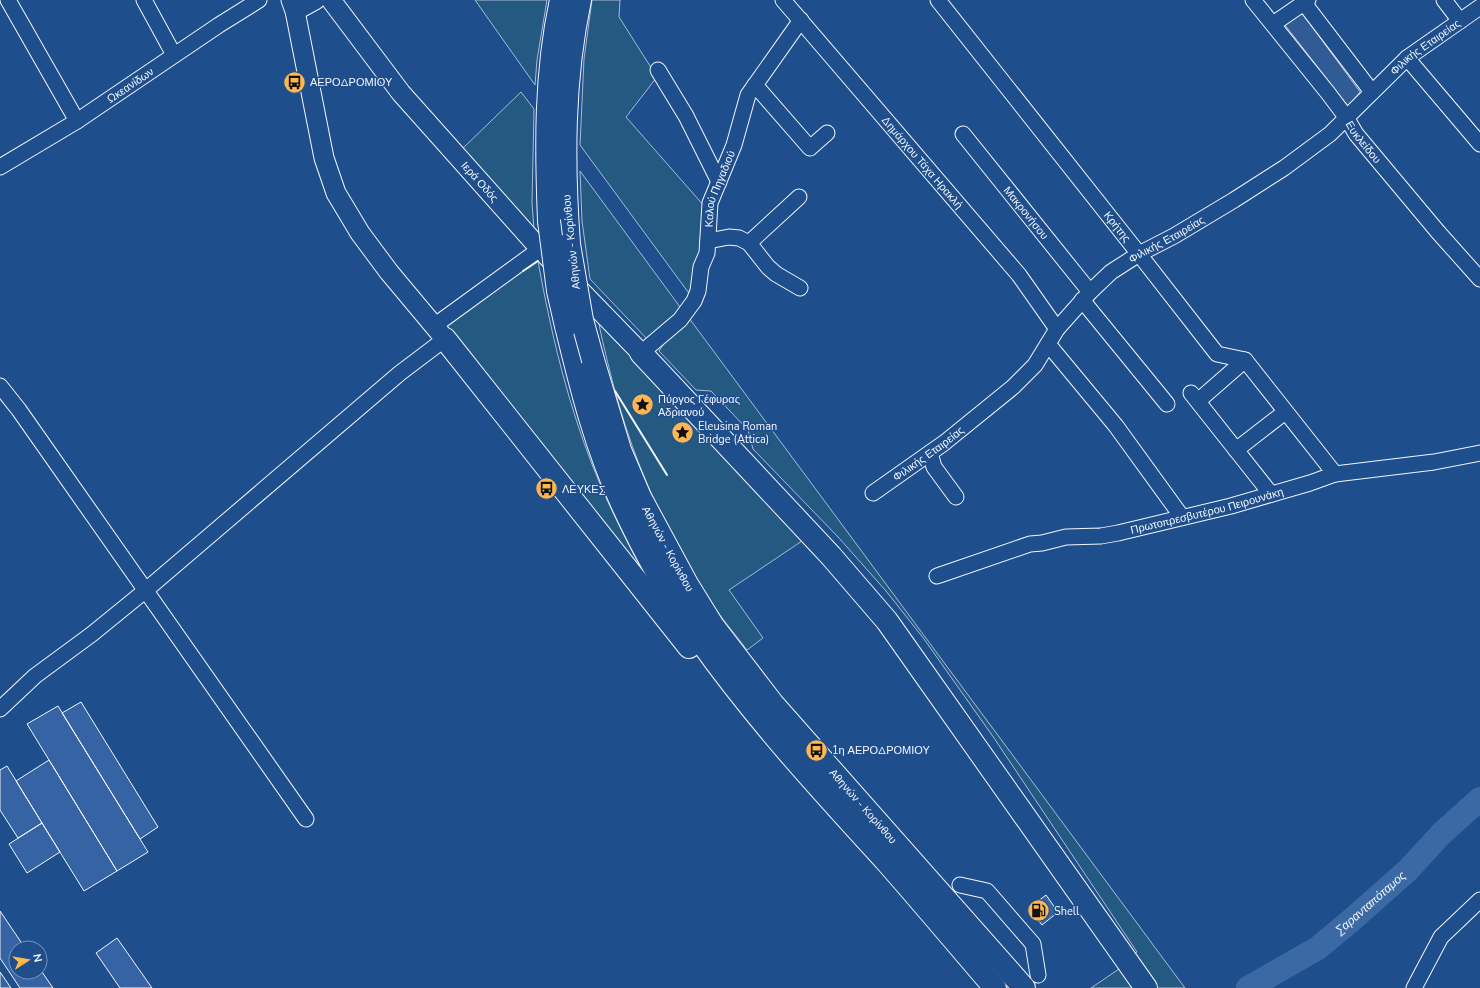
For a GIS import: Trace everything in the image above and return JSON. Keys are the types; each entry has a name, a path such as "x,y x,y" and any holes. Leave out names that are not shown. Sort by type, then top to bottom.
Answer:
{"highway":[{"name":"Αθηνών - Κορίνθου","path":"561,0 554,31 549,76 547,149 549,221 558,291 589,415 602,456 623,506 671,596 698,638 759,717 995,988"},
{"name":"Αθηνών - Κορίνθου","path":"580,0 573,34 567,99 565,174 569,244 582,320 593,360 620,450 640,497 686,584 713,626 773,704 1031,982"},
{"path":"440,332 703,664 759,717"},
{"path":"641,353 831,556 887,621 1146,988"}],"main road":[{"path":"315,0 293,5 324,158 336,193 360,233 389,272 440,332"},
{"name":"Ιερά Οδός","path":"331,0 401,93 540,250 641,353"}],"street":[{"path":"8,0 77,121"},
{"path":"144,0 174,55"},
{"name":"Ωκεανίδων","path":"0,167 77,121 174,55 259,0"},
{"name":"Δημάρχου Τάχα Ηρακλή","path":"783,0 1019,275 1057,329"},
{"name":"Κρήτης","path":"938,0 1217,354 1245,360"},
{"name":"Ευκλείδου","path":"1253,0 1346,117 1356,134 1438,232 1480,279"},
{"path":"1444,0 1460,21"},
{"path":"1273,24 1306,1 1372,92"},
{"name":"Φιλικής Εταιρείας","path":"872,493 944,443 1012,387 1035,365 1057,329 1086,296 1111,272 1139,254 1174,236 1228,204 1284,168 1330,134 1408,58 1480,7"},
{"name":"Καλού Πηγαδιού","path":"641,353 680,320 694,301 698,292 701,267 707,253 710,203 734,145 748,95 801,20"},
{"path":"1408,58 1480,144"},
{"path":"658,70 686,116 719,182"},
{"path":"755,85 810,148 827,133"},
{"name":"Μακρονήσου","path":"963,134 1167,404"},
{"path":"749,243 799,197"},
{"path":"708,241 729,237 739,238 749,243 768,267 776,274 800,288"},
{"path":"0,710 35,676 92,634 146,590 400,373 440,332 540,250"},
{"path":"1048,344 1116,426 1182,517"},
{"path":"1271,494 1194,397 1245,360 1335,474"},
{"path":"0,386 146,590 306,819"},
{"path":"1236,450 1285,412"},
{"path":"930,453 934,467 956,497"},
{"name":"Πρωτοπρεσβυτέρου Πειρουνάκη","path":"937,576 1030,544 1042,543 1066,537 1100,536 1231,506 1335,474 1434,462 1480,453"},
{"path":"960,885 987,891 1032,944 1031,982"},
{"path":"1414,988 1441,937 1480,900"}],"shaded area":[{"path":"475,0 547,0 537,60 535,85"},
{"path":"592,0 620,0 619,17 657,77 626,117 705,207 700,255 691,296 580,145 584,59"},
{"path":"1302,13 1360,92 1348,106 1285,25"},
{"path":"521,92 534,109 532,203 534,229 460,151"},
{"path":"580,171 683,311 648,340 590,279 582,221"},
{"path":"538,261 550,323 574,414 584,444 608,502 646,578 446,330 452,317"},
{"path":"689,318 1185,988 1154,988 1132,956 1137,952 994,738 924,639 886,591 839,538 753,449 748,430 711,391 696,390 659,351 665,342"},
{"path":"598,320 802,541 729,590 763,638 747,650 719,614 701,587 677,545 655,501 625,425 613,384"},
{"path":"1119,969 1132,988 1091,988"}],"building":[{"path":"81,702 158,827 140,839 62,713"},
{"path":"58,706 148,852 117,871 27,724"},
{"path":"49,760 117,871 84,891 16,781"},
{"path":"7,766 42,823 18,838 0,810 0,770"},
{"path":"42,823 60,852 27,873 9,844"},
{"path":"1046,895 1058,912 1042,925 1029,908"},
{"path":"0,911 20,940 8,940 8,970 0,958"},
{"path":"117,938 152,988 120,988 96,953"},
{"path":"0,972 11,988 0,988"},
{"path":"15,980 48,980 53,988 20,988"}],"waterway":[{"name":"Σαρανταπόταμος","path":"1248,988 1318,948 1408,870 1441,834 1480,799"}],"wall":[{"path":"523,271 538,261"},
{"path":"615,391 667,475"}],"place":[{"name":"ΑΕΡΟΔΡΟΜΙΟΥ","path":"294,82"},
{"name":"Πύργος Γέφυρας Αδριανού","path":"643,405"},
{"name":"Eleusina Roman Bridge (Attica)","path":"683,432"},
{"name":"ΛΕΥΚΕΣ","path":"547,489"},
{"name":"1η ΑΕΡΟΔΡΟΜΙΟΥ","path":"817,750"},
{"name":"Shell","path":"1038,911"}]}
